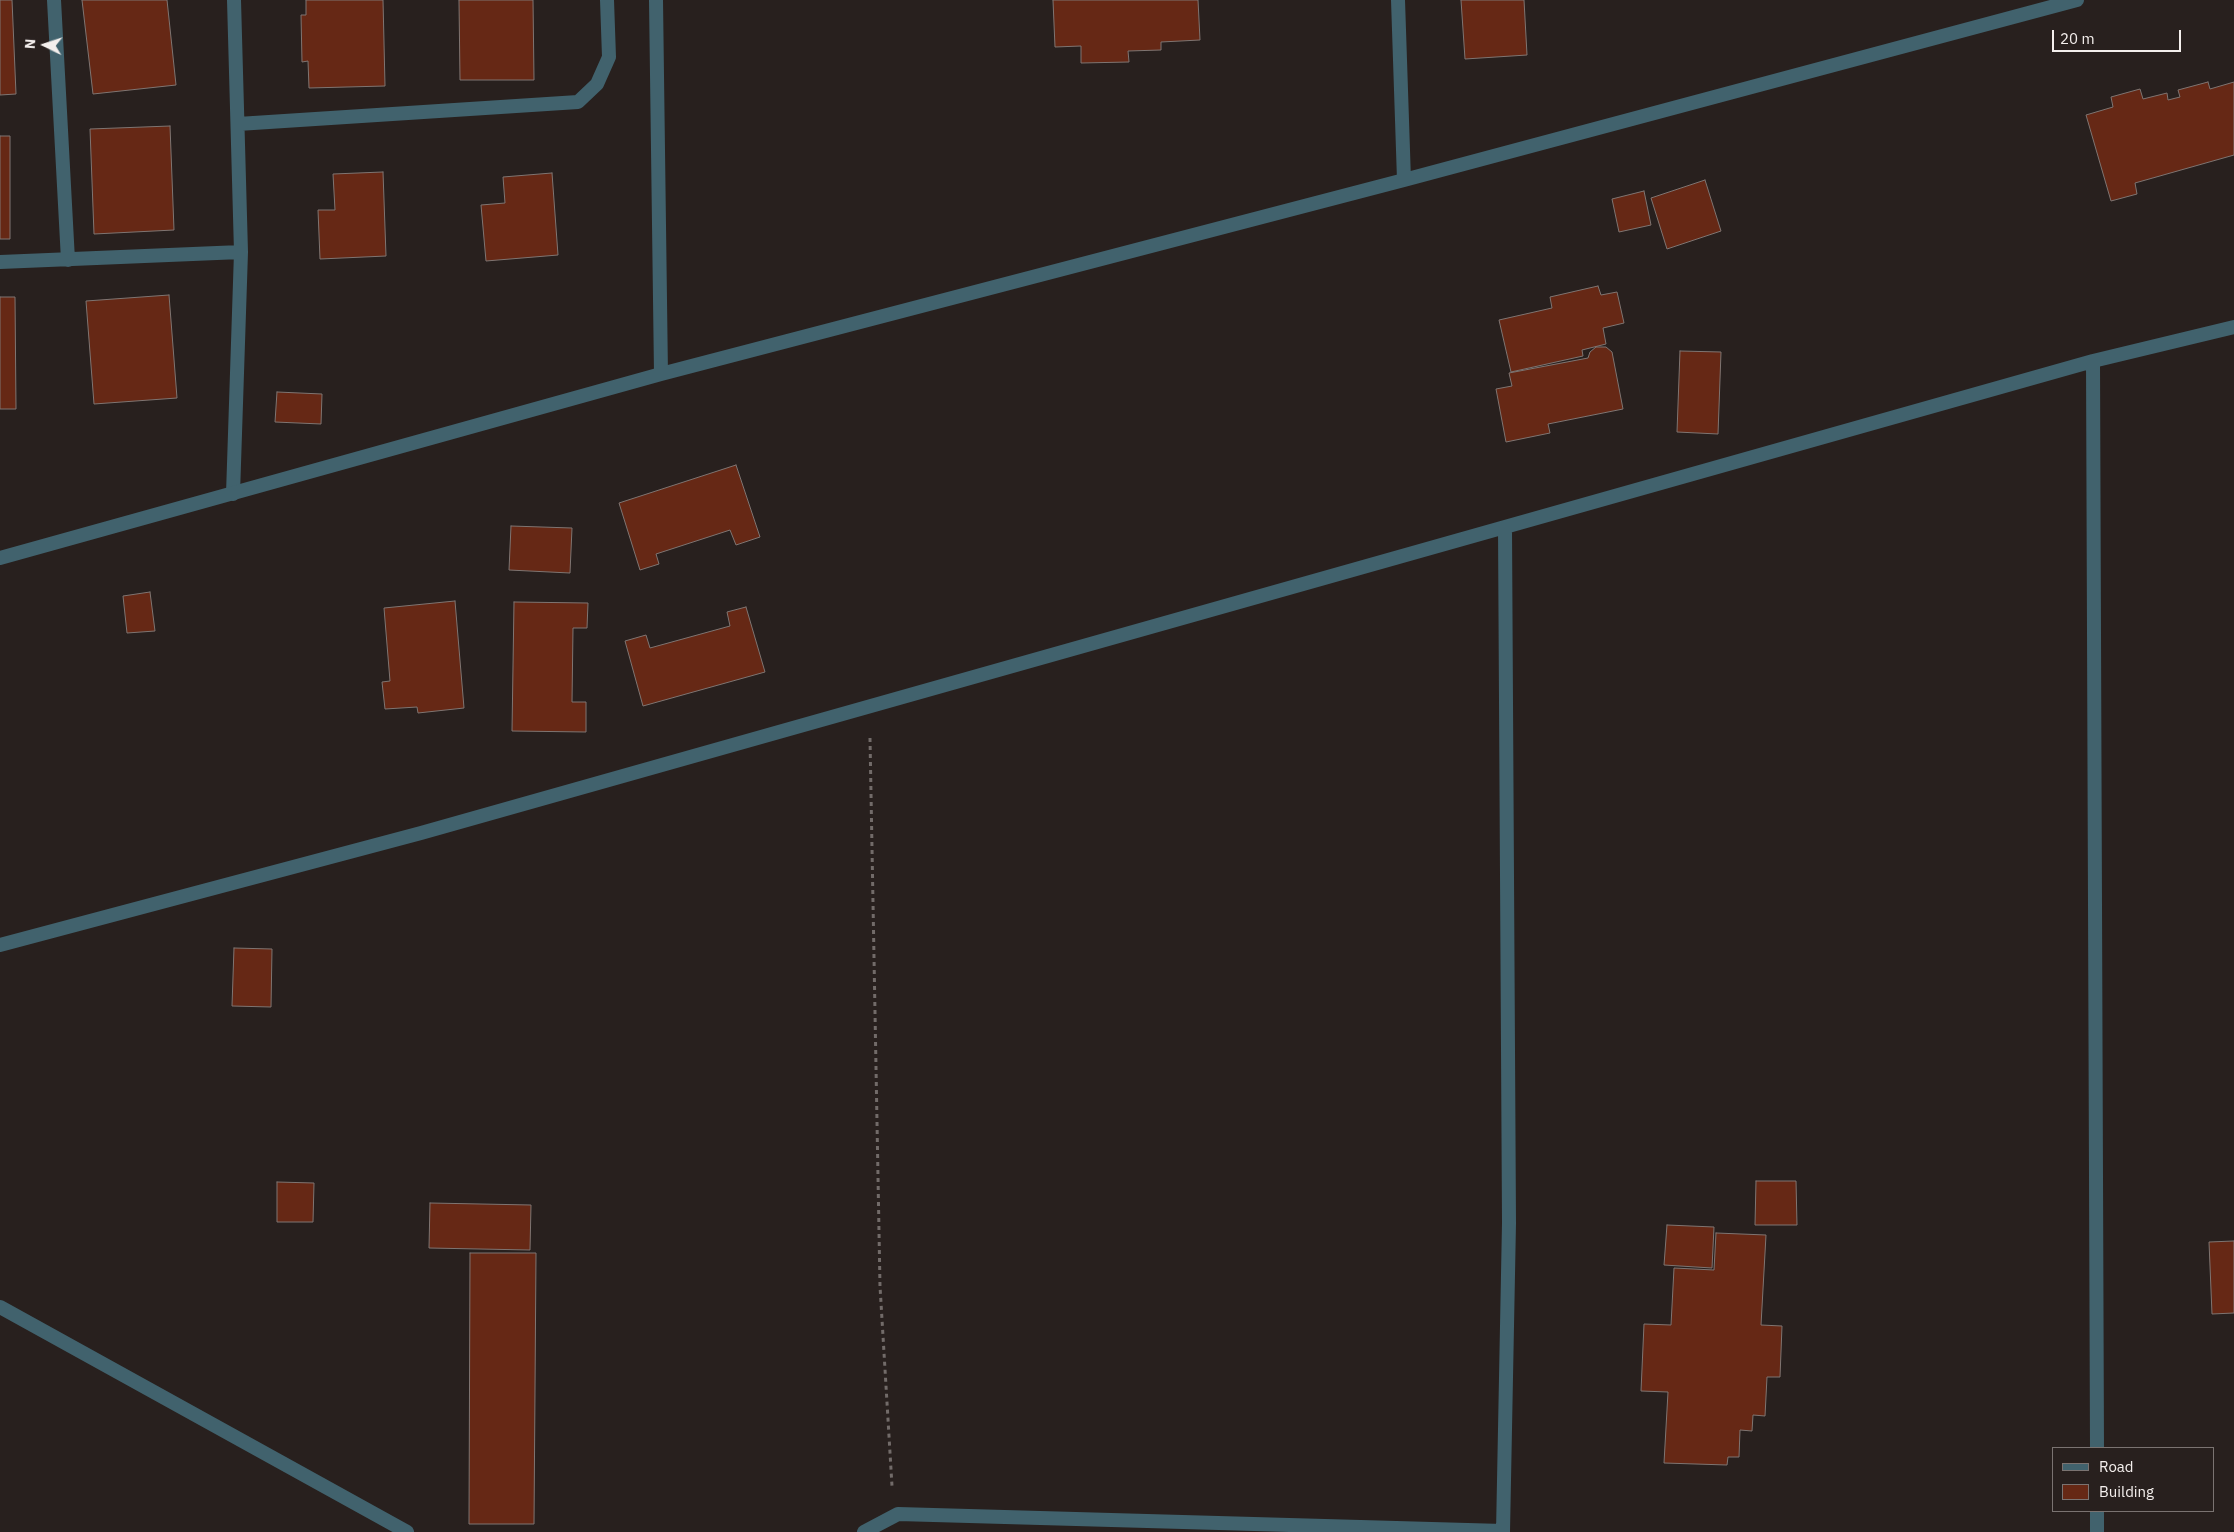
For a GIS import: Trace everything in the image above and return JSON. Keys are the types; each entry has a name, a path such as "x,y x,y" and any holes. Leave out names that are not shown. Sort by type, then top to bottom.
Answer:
{"street":[{"path":"54,0 68,260"},
{"path":"233,494 241,252 234,0"},
{"path":"238,124 578,102 597,84 609,56 607,0"},
{"path":"656,0 661,374"},
{"path":"1398,0 1404,180"},
{"path":"0,558 661,374 1404,180 2077,0"},
{"path":"0,262 241,252"},
{"path":"0,945 412,835 2093,361 2234,327"},
{"path":"2093,361 2097,1447"},
{"path":"864,1532 898,1514 1503,1532 1509,1223 1505,528"},
{"path":"0,1307 408,1532"},
{"path":"2097,1512 2097,1532"}],"path":[{"path":"870,707 880,1286 890,1476 898,1514"}],"building":[{"path":"0,0 12,0 16,94 0,95"},
{"path":"82,0 167,0 176,85 93,94"},
{"path":"306,0 383,0 385,86 309,88 308,61 302,62 301,15 306,15"},
{"path":"459,0 533,0 534,80 460,80"},
{"path":"1053,0 1198,0 1200,40 1161,42 1161,50 1128,51 1129,62 1081,63 1081,46 1055,47"},
{"path":"1461,0 1524,0 1527,55 1465,59"},
{"path":"2208,82 2210,89 2234,82 2234,155 2135,183 2137,194 2111,201 2086,115 2113,107 2111,97 2140,89 2143,99 2167,93 2168,100 2180,97 2178,90"},
{"path":"170,126 174,230 94,234 90,129"},
{"path":"0,136 10,136 10,239 0,239"},
{"path":"383,172 386,256 320,259 318,210 335,210 333,174"},
{"path":"552,173 558,255 486,261 481,205 505,203 503,177"},
{"path":"1705,180 1721,231 1667,249 1651,198"},
{"path":"1644,191 1651,225 1619,232 1612,199"},
{"path":"1598,286 1601,295 1617,292 1624,323 1603,328 1606,344 1582,350 1583,356 1511,372 1499,320 1552,308 1550,297"},
{"path":"169,295 177,398 94,404 86,301"},
{"path":"0,297 15,297 16,409 0,409"},
{"path":"1596,347 1606,347 1612,352 1623,409 1548,424 1550,433 1506,442 1496,389 1512,386 1509,373 1588,358 1590,352"},
{"path":"1680,351 1721,352 1718,434 1677,432"},
{"path":"277,392 322,394 321,424 275,422"},
{"path":"736,465 760,537 736,545 730,530 656,554 659,564 640,570 619,503"},
{"path":"511,526 572,528 570,573 509,570"},
{"path":"150,592 155,631 127,633 123,596"},
{"path":"455,601 464,708 418,713 417,707 385,709 382,682 390,681 384,608"},
{"path":"514,602 588,603 587,628 573,628 572,702 586,702 586,732 512,731"},
{"path":"746,607 765,672 643,706 625,641 646,635 650,648 730,626 727,612"},
{"path":"234,948 272,949 271,1007 232,1006"},
{"path":"1756,1181 1796,1181 1797,1225 1755,1225"},
{"path":"277,1182 314,1183 313,1222 277,1222"},
{"path":"430,1203 531,1205 530,1250 429,1248"},
{"path":"1667,1225 1714,1227 1712,1268 1664,1265"},
{"path":"1716,1233 1766,1235 1761,1325 1782,1326 1780,1377 1767,1377 1765,1416 1753,1415 1752,1431 1740,1430 1739,1457 1728,1457 1727,1465 1664,1463 1668,1392 1641,1391 1644,1324 1671,1325 1674,1268 1714,1270"},
{"path":"2234,1241 2234,1313 2212,1314 2209,1242"},
{"path":"470,1253 536,1253 534,1524 469,1524"}]}
